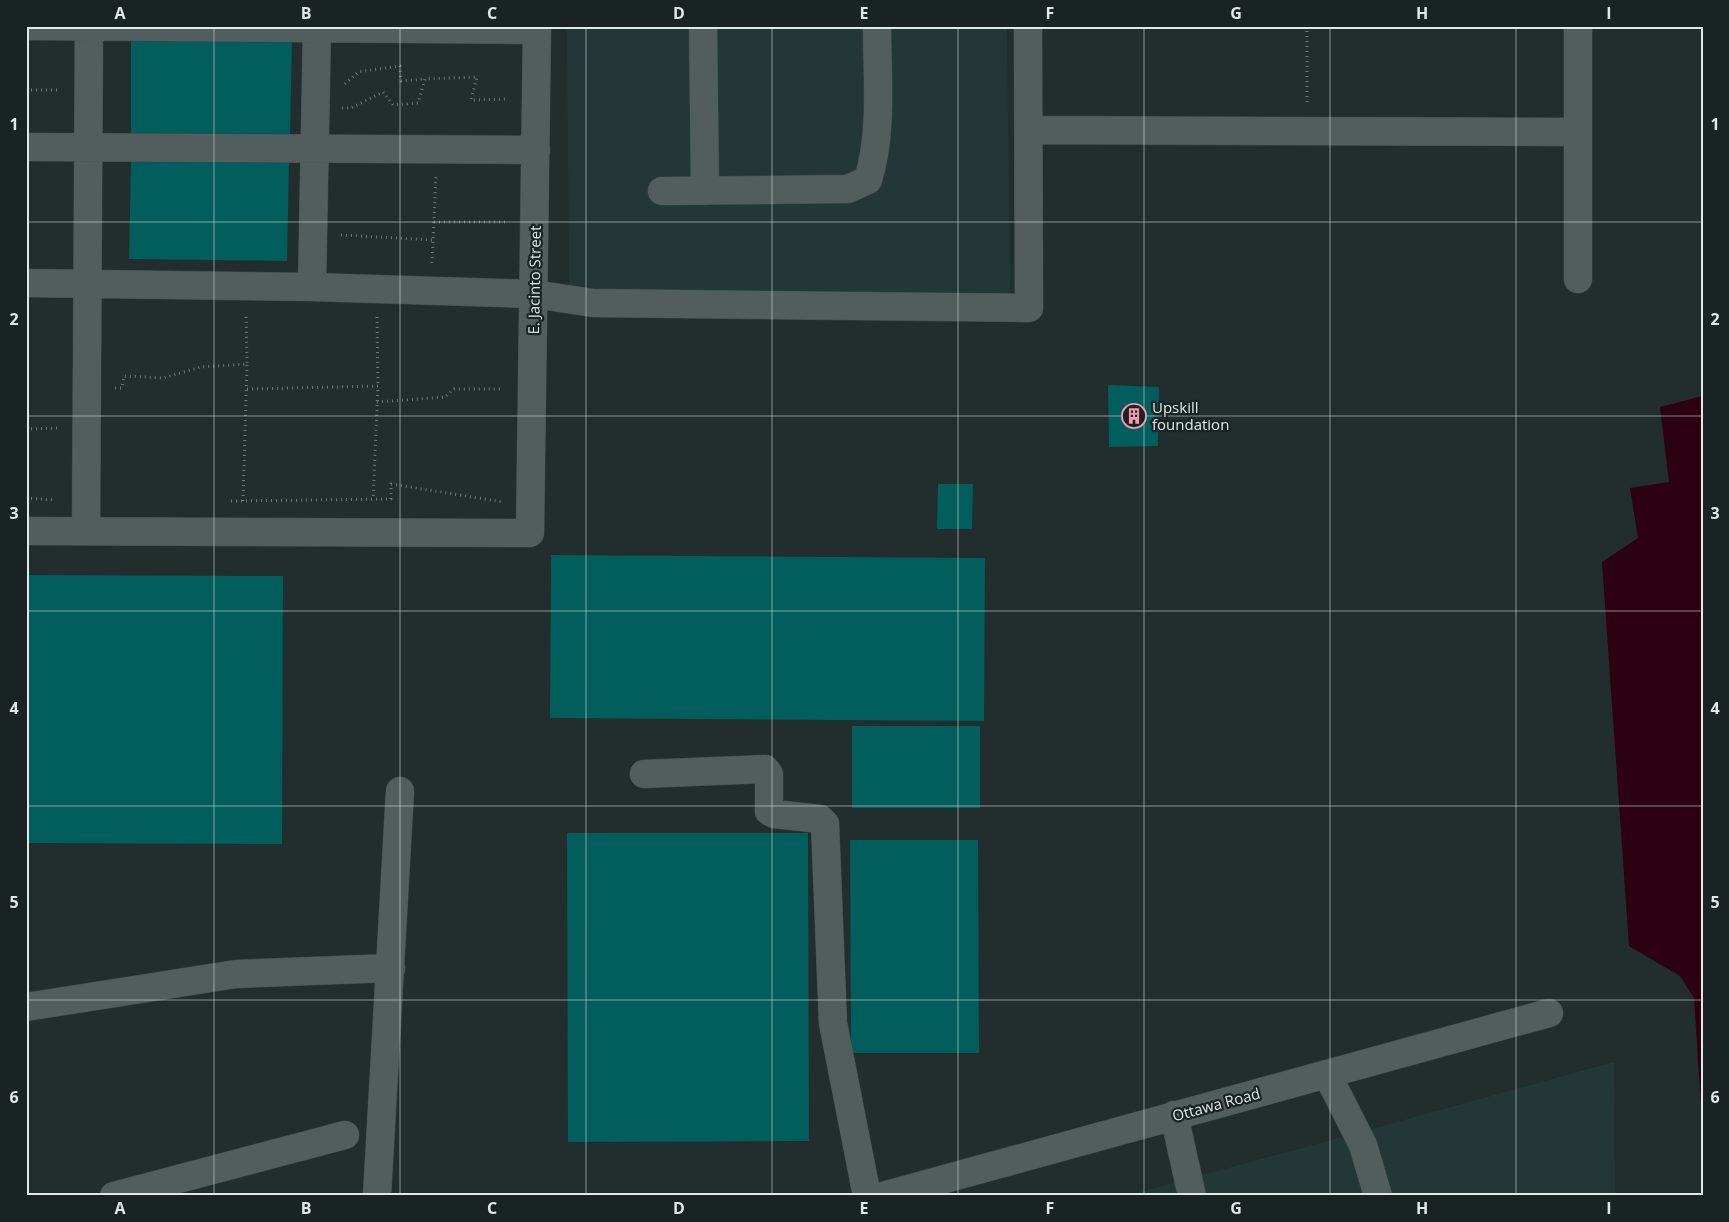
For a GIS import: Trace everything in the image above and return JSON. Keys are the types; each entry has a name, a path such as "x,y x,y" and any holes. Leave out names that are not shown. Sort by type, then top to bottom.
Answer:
{"street":[{"path":"26,26 537,28"},
{"path":"26,531 86,531 90,26"},
{"path":"703,26 705,191"},
{"path":"662,191 848,189 868,180 874,160 877,129 877,26"},
{"path":"26,283 312,287 534,294 593,303 1029,308 1028,26"},
{"path":"1578,26 1578,279"},
{"path":"312,287 317,27"},
{"name":"E. Jacinto Street","path":"86,531 530,533 537,28"},
{"path":"1029,130 1578,132"},
{"path":"26,147 536,150"},
{"path":"644,774 765,769 769,774 769,811 774,814 820,819 825,824 832,1023 867,1196"},
{"path":"377,1196 400,791"},
{"path":"26,1007 236,974 391,968"},
{"name":"Ottawa Road","path":"883,1196 954,1186 1174,1115 1549,1013"},
{"path":"1327,1074 1363,1145 1378,1196"},
{"path":"1174,1115 1192,1196"},
{"path":"114,1196 345,1135"}],"path":[{"path":"1307,26 1307,130"},
{"path":"315,97 344,85 358,72 400,66 400,81 477,77 471,100 536,99"},
{"path":"315,97 351,108 383,92 393,105 418,103 425,79"},
{"path":"430,291 437,149"},
{"path":"434,222 534,223"},
{"path":"313,233 433,240"},
{"path":"243,501 247,389 245,286"},
{"path":"373,500 378,386 377,289"},
{"path":"87,389 122,388 124,376 164,378 200,367 247,364"},
{"path":"247,389 378,386"},
{"path":"377,402 445,398 454,389 533,388"},
{"path":"224,501 391,499 391,484 531,506"},
{"path":"26,498 86,502"}],"shaded area":[{"path":"567,26 1007,26 1010,293 569,297"},
{"path":"1703,396 1703,1136 1694,998 1680,976 1629,946 1602,562 1638,538 1630,488 1669,482 1660,407"},
{"path":"1614,1062 1615,1196 1125,1196 1346,1136"}],"building":[{"path":"131,40 292,40 290,135 131,136"},
{"path":"131,161 289,163 287,261 129,259"},
{"name":"Upskill foundation","path":"1108,385 1159,387 1158,446 1109,447"},
{"path":"938,484 973,484 972,529 937,529"},
{"path":"551,555 985,558 984,721 550,718"},
{"path":"26,575 283,576 282,844 26,843"},
{"path":"852,726 980,726 980,808 852,808"},
{"path":"567,833 808,833 809,1141 568,1142"},
{"path":"850,840 978,840 979,1053 851,1053"}],"place":[{"name":"Upskill foundation","path":"1134,416"}]}
